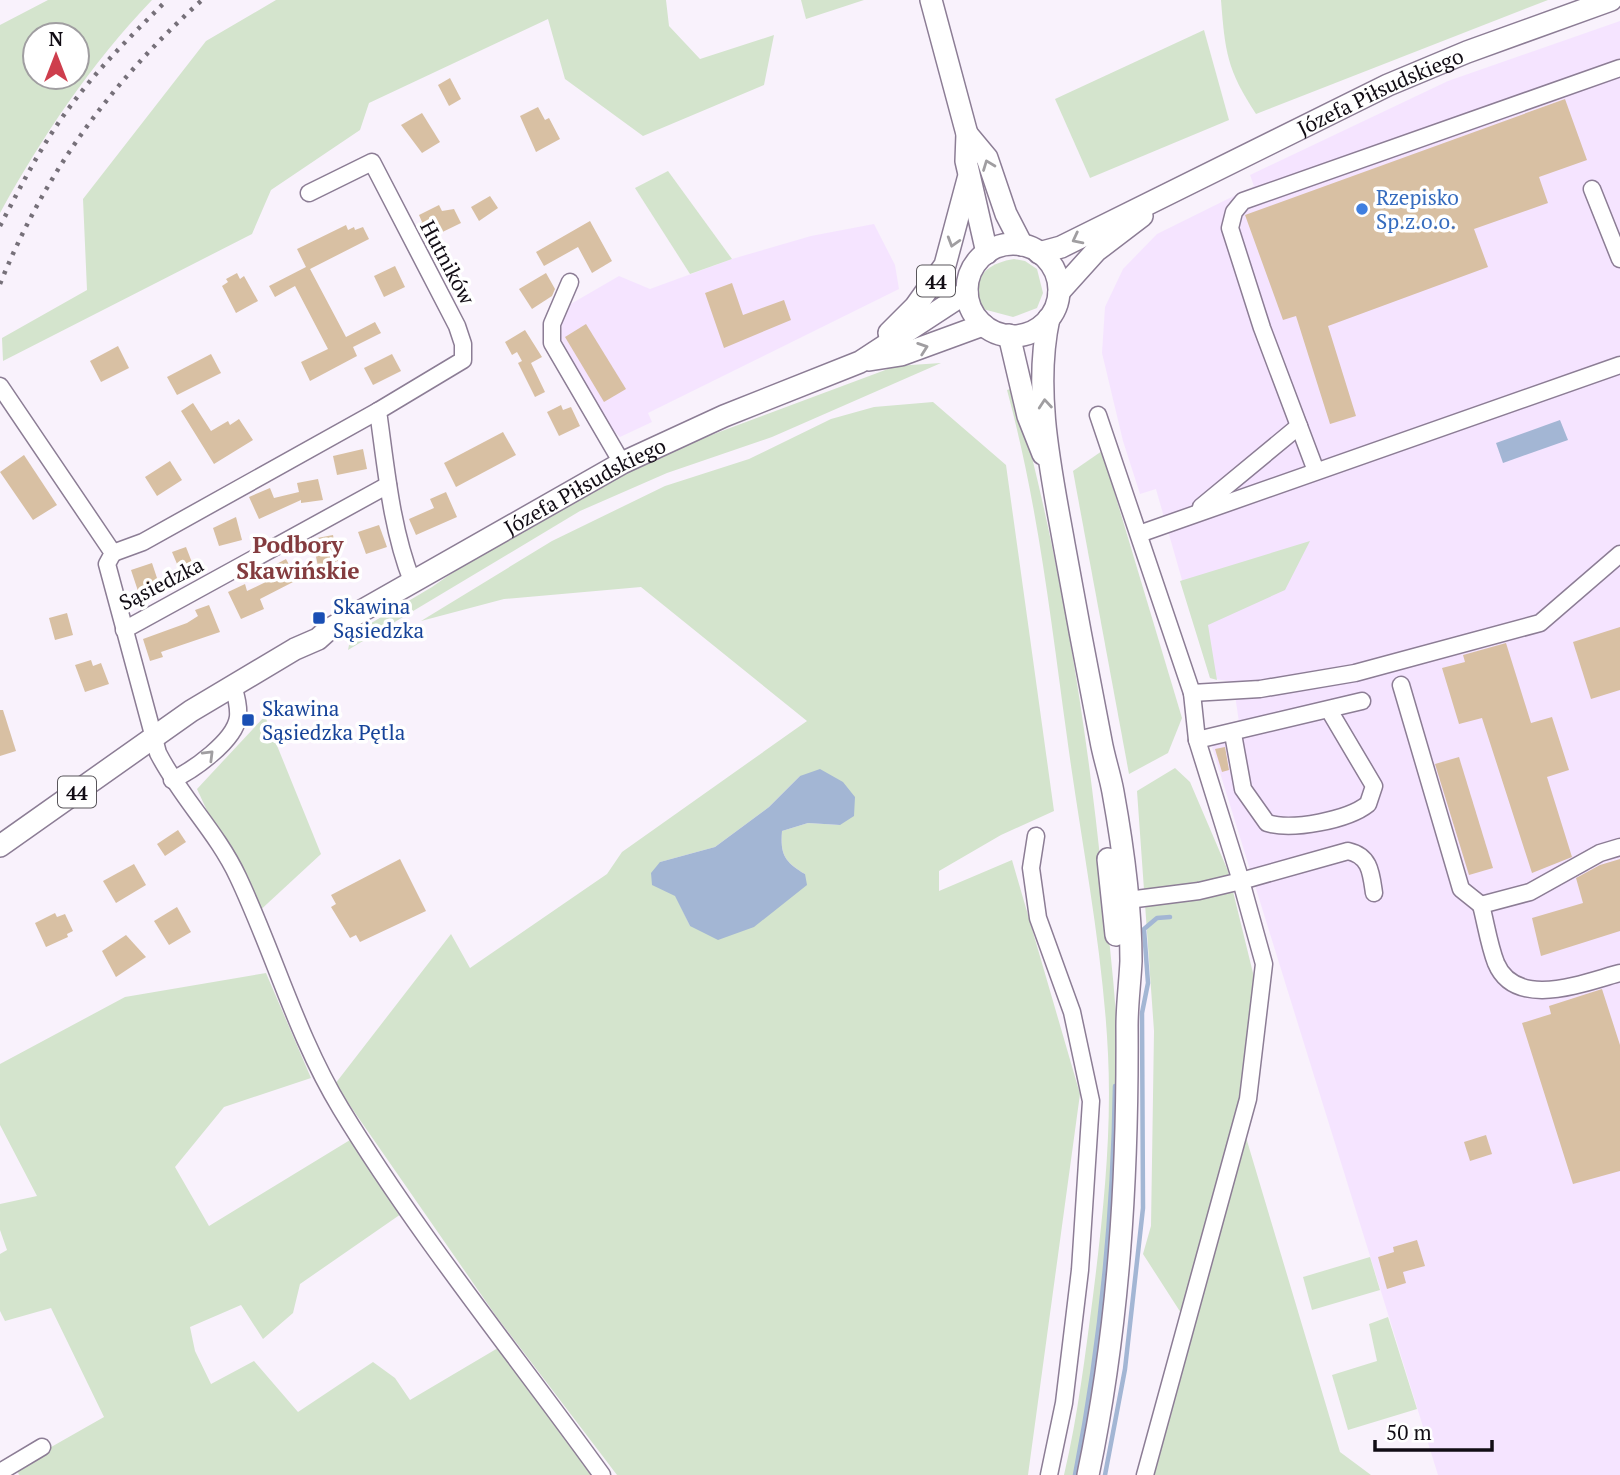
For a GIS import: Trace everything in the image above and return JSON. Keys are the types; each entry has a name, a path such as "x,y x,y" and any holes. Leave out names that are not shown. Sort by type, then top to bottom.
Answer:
{"main road":[{"name":"44","path":"931,0 967,134 966,162 987,253 970,274 967,292 972,310 984,325"},
{"name":"Józefa Piłsudskiego","path":"1031,249 1061,247 1388,85 1467,52 1612,0"},
{"name":"44","path":"967,134 987,158 1006,214 1031,249 1052,266 1059,292"},
{"name":"44","path":"860,362 915,307 937,279 952,247 970,176"},
{"name":"Józefa Piłsudskiego","path":"1059,292 1096,251 1136,221 1157,201"},
{"path":"987,253 1004,245 1031,249"},
{"name":"Józefa Piłsudskiego","path":"153,738 233,685 295,649 298,643 314,634 321,634 622,463 724,416 860,362 967,292"},
{"path":"1059,292 1043,345 1051,472 1101,744 1113,791 1128,900 1131,961 1127,1010 1128,1124 1120,1252 1107,1367 1088,1475"},
{"path":"984,325 1009,335 1035,330 1049,318"},
{"name":"Józefa Piłsudskiego","path":"860,362 901,355 984,325"},
{"path":"1009,335 1028,416 1051,472"},
{"name":"44","path":"0,846 153,738"},
{"path":"1101,744 1101,794 1118,957 1127,1010"}],"street":[{"path":"1316,471 1230,228 1234,212 1243,201 1620,68"},
{"name":"Hutników","path":"113,553 143,542 378,411 463,360 463,344 457,326 372,162 309,193"},
{"path":"1592,189 1620,259"},
{"path":"570,282 552,324 552,343 622,463"},
{"path":"1139,534 1620,365"},
{"path":"0,386 113,553"},
{"path":"378,411 388,485 404,561 412,581"},
{"path":"1098,415 1192,693 1197,740 1264,964 1248,1099 1145,1475"},
{"path":"1192,515 1299,426"},
{"name":"Sąsiedzka","path":"113,553 107,564 124,630 388,485"},
{"path":"1192,693 1260,690 1355,673 1540,623 1620,554"},
{"path":"124,630 153,738 172,780 217,840 238,877 341,1108 430,1242 602,1475"},
{"path":"172,780 205,760 231,732 238,720 238,704 233,685"},
{"path":"1401,685 1461,888 1481,905 1497,966 1517,985 1545,991 1620,973"},
{"path":"1197,740 1233,734 1362,701"},
{"path":"1233,734 1243,789 1268,823 1292,827 1351,814 1368,804 1374,786 1329,709"},
{"path":"1036,836 1031,868 1038,918 1072,1012 1091,1101 1080,1269 1064,1403 1049,1475"},
{"path":"1481,905 1530,892 1600,853 1620,847"},
{"path":"1128,900 1199,891 1348,851 1359,854 1367,861 1374,893"},
{"path":"0,1472 41,1447"}],"shaded area":[{"path":"1620,21 1620,1475 1438,1475 1212,747 1216,729 1239,722 1233,682 1210,678 1156,489 1140,494 1123,441 1102,353 1105,307 1123,269 1157,234 1254,186 1250,175 1448,81"},
{"path":"874,224 895,265 899,289 648,413 652,422 620,437 608,425 561,339 563,310 619,276 650,289 732,259 811,236"}],"green space":[{"path":"48,0 152,0 91,71 91,21 21,21 21,91 77,91 33,156 0,213 0,25"},
{"path":"276,0 666,0 669,26 700,59 774,35 764,85 643,136 565,79 548,19 369,103 360,130 271,190 252,234 3,361 2,338 87,290 83,199 206,41"},
{"path":"801,0 864,0 806,19"},
{"path":"1221,0 1548,0 1256,114 1239,85 1229,60"},
{"path":"1204,30 1229,120 1090,178 1055,99"},
{"path":"668,171 732,259 690,274 635,188"},
{"path":"1014,259 1025,261 1037,269 1043,293 1037,308 1013,317 979,308 976,289 983,274 996,264"},
{"path":"941,363 772,437 667,473 580,511 348,650 351,635 432,587 505,536 580,494 674,449 896,366"},
{"path":"1014,388 1057,569 1078,691 1095,814 1117,1037 1118,1139 1112,1236 1095,1380 1078,1475 1064,1475 1081,1386 1100,1236 1108,1145 1108,1054 1097,935 1043,563 1007,390"},
{"path":"933,402 1006,465 1054,811 1001,835 939,871 939,891 1012,860 1080,1094 1028,1475 617,1475 496,1316 335,1084 451,934 470,968 607,874 622,852 807,721 641,587 504,599 421,621 552,541 665,486 749,459 831,419 874,407","holes":["800,776 840,825 808,823 782,831 785,857 805,874 690,926 660,862 715,847 769,807"]},
{"path":"1102,451 1182,718 1168,753 1129,774 1073,471"},
{"path":"1310,541 1285,590 1208,625 1217,680 1210,678 1180,581"},
{"path":"265,716 321,854 255,915 197,789"},
{"path":"1175,768 1190,782 1228,871 1264,1018 1264,1042 1239,1114 1340,1452 1371,1475 1151,1475 1190,1327 1143,1254 1151,1226 1154,1031 1137,791"},
{"path":"266,973 311,1078 224,1107 175,1167 209,1226 350,1140 401,1214 300,1284 293,1313 263,1339 241,1305 190,1327 195,1351 211,1384 254,1361 298,1412 373,1362 395,1378 410,1400 503,1345 592,1475 19,1475 16,1467 104,1417 51,1308 5,1321 0,1311 0,1254 7,1250 0,1230 0,1204 37,1196 0,1125 0,1064 125,997"},
{"path":"1370,1257 1380,1290 1312,1310 1303,1277"},
{"path":"1388,1317 1417,1409 1348,1430 1332,1375 1377,1361 1369,1324"}],"water":[{"path":"1560,420 1568,440 1503,463 1496,443"},
{"path":"820,769 843,782 855,797 854,816 840,825 808,823 782,831 785,857 805,874 807,885 754,927 718,940 690,926 675,896 652,885 651,873 660,862 715,847 769,807 800,776"}],"building":[{"path":"450,78 461,99 449,106 438,85"},
{"name":"Rzepisko Sp.z.o.o.","path":"1565,99 1587,160 1539,177 1548,203 1474,229 1488,267 1328,326 1356,416 1330,424 1296,316 1283,320 1245,215"},
{"path":"538,107 545,120 549,118 560,139 536,152 520,116"},
{"path":"422,113 440,142 422,153 401,125"},
{"path":"490,196 498,208 479,221 471,207"},
{"path":"439,205 442,211 454,209 461,223 426,240 418,224 422,222 419,215"},
{"path":"590,221 612,261 592,273 578,247 544,266 536,252"},
{"path":"346,225 348,230 363,227 369,239 310,269 346,337 375,322 381,333 353,347 357,356 310,381 301,362 328,349 295,286 275,297 269,286 306,267 297,249"},
{"path":"395,266 405,287 384,297 374,276"},
{"path":"237,273 240,279 244,276 258,301 236,313 222,286 228,282 226,279"},
{"path":"546,273 555,289 552,296 532,309 519,289"},
{"path":"732,283 743,315 784,300 791,320 724,348 705,293"},
{"path":"586,324 626,389 604,402 565,337"},
{"path":"525,330 542,357 531,363 545,392 535,397 518,363 522,361 517,352 512,355 505,342"},
{"path":"118,346 129,368 101,382 90,361"},
{"path":"211,354 221,373 177,395 167,377"},
{"path":"392,354 401,371 373,385 364,368"},
{"path":"193,403 211,431 228,421 230,425 239,419 253,440 214,464 181,411"},
{"path":"561,405 563,410 571,407 580,426 559,436 547,412"},
{"path":"503,432 516,455 456,487 444,463"},
{"path":"363,449 367,469 337,475 333,456"},
{"path":"24,455 57,505 33,520 0,472"},
{"path":"170,461 182,480 157,496 145,477"},
{"path":"318,479 323,500 301,503 301,500 259,519 249,497 270,488 274,498 299,492 297,483"},
{"path":"446,492 457,517 416,535 409,519 434,508 430,499"},
{"path":"236,517 242,540 219,546 213,528"},
{"path":"379,525 387,547 366,554 358,532"},
{"path":"333,535 338,561 318,566 312,539"},
{"path":"186,547 193,565 180,571 172,552"},
{"path":"286,559 297,580 260,599 264,609 241,619 228,592 245,584 247,591 274,578 269,568"},
{"path":"152,563 159,584 138,591 131,570"},
{"path":"209,605 220,632 161,652 163,657 150,661 143,639 187,623 198,616 195,610"},
{"path":"67,613 73,635 55,640 49,618"},
{"path":"1620,627 1620,690 1591,699 1573,642"},
{"path":"1506,643 1531,723 1552,717 1569,770 1547,777 1572,857 1532,873 1482,718 1459,724 1442,668 1465,662 1463,655"},
{"path":"91,660 93,666 101,663 109,684 85,692 75,665"},
{"path":"0,710 3,710 16,751 0,756"},
{"path":"1225,747 1229,770 1222,772 1215,749"},
{"path":"1459,757 1493,868 1469,875 1435,764"},
{"path":"178,830 186,842 165,856 157,844"},
{"path":"400,859 426,911 360,942 356,935 350,938 331,907 336,904 331,895"},
{"path":"1620,859 1620,931 1541,956 1532,918 1583,903 1576,878 1600,865"},
{"path":"134,864 146,885 116,903 103,881"},
{"path":"177,907 191,932 169,945 154,921"},
{"path":"55,913 57,917 65,914 73,931 67,934 68,937 46,947 35,923"},
{"path":"126,935 146,957 116,977 102,951"},
{"path":"1602,989 1620,1045 1620,1171 1573,1184 1522,1023 1551,1014 1549,1006"},
{"path":"1486,1135 1492,1154 1470,1161 1464,1142"},
{"path":"1417,1240 1425,1266 1403,1272 1406,1283 1387,1289 1378,1257 1394,1252 1393,1247"}],"waterway":[{"path":"1105,1475 1125,1369 1143,1208 1142,1013 1148,983 1144,929 1157,918 1170,917"},
{"path":"1075,1475 1092,1379 1104,1282 1115,1086"}],"railway":[{"path":"0,226 61,118 106,63 167,0"},
{"path":"0,284 38,203 84,130 139,63 202,0"}],"place":[{"name":"Rzepisko Sp.z.o.o.","path":"1362,209"},
{"name":"Skawina Sąsiedzka","path":"319,618"},
{"name":"Skawina Sąsiedzka Pętla","path":"248,720"}],"district":[{"name":"Podbory Skawińskie","path":"298,557"}]}
